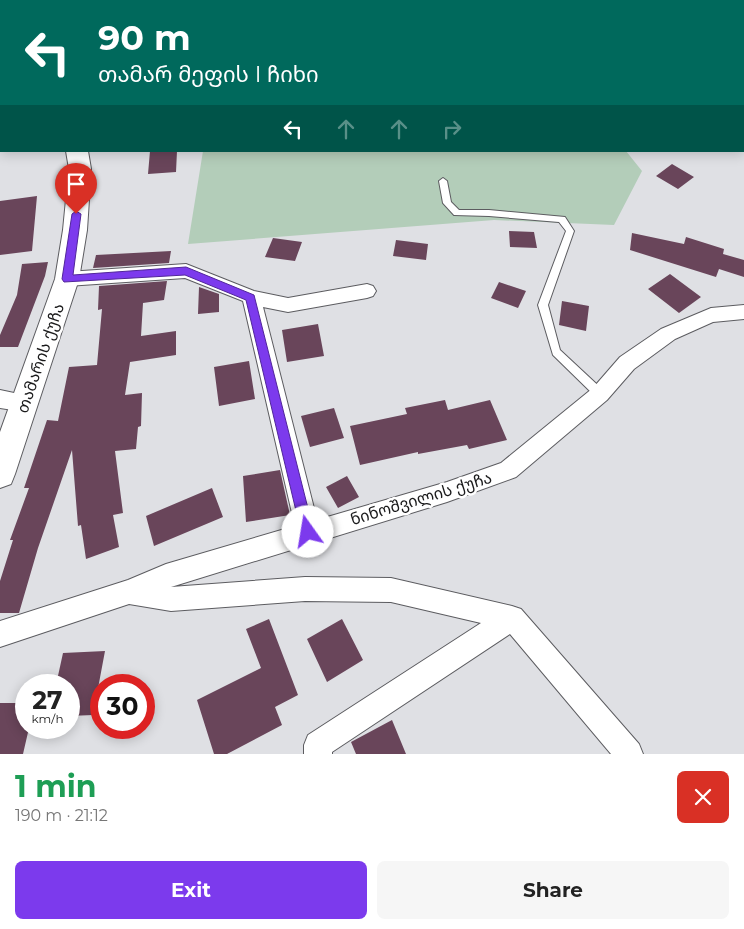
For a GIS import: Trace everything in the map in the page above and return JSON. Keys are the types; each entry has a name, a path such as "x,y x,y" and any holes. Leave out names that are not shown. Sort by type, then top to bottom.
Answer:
{"main road":[{"name":"თამარის ქუჩა","path":"0,474 26,403 67,279 76,230 80,169 77,152"}],"street":[{"path":"67,279 186,271 251,297 288,305 367,291"},
{"path":"251,297 308,532"},
{"name":"ნინოშვილის ქუჩა","path":"0,634 129,592 166,576 447,492 508,470 600,394 628,363 668,334 711,315 744,312"},
{"path":"0,399 26,403"},
{"path":"129,592 171,599 305,589 391,590 512,618 629,754"},
{"path":"318,754 318,745 512,618"}],"lane":[{"path":"443,181 447,203 457,214 489,213 562,219 570,231 543,305 556,352 600,394"}],"green space":[{"path":"203,152 627,152 642,171 614,225 494,220 188,244"}],"building":[{"path":"150,152 177,152 176,172 148,174"},
{"path":"672,164 694,177 678,189 656,176"},
{"path":"37,196 32,251 0,255 0,201"},
{"path":"509,231 534,232 537,248 510,247"},
{"path":"632,233 684,244 686,237 724,249 723,254 744,260 744,277 719,269 716,277 630,250"},
{"path":"273,238 302,242 295,261 265,257"},
{"path":"396,240 428,244 426,260 393,256"},
{"path":"171,251 169,263 93,268 96,255"},
{"path":"48,262 45,276 18,347 0,347 0,335 17,295 22,264"},
{"path":"670,274 701,297 679,313 648,289"},
{"path":"167,281 164,300 143,303 141,336 176,331 176,355 130,362 125,395 142,393 141,426 138,427 136,449 115,451 123,513 113,515 119,547 86,559 81,525 78,526 72,450 38,548 19,613 0,613 0,581 13,540 10,540 29,488 24,488 47,420 58,421 69,367 97,365 102,309 98,310 99,286"},
{"path":"499,282 526,291 518,308 491,298"},
{"path":"199,287 219,294 219,312 198,314"},
{"path":"562,301 589,306 586,331 559,325"},
{"path":"318,324 324,356 287,362 282,330"},
{"path":"249,361 255,399 219,406 214,367"},
{"path":"445,400 448,410 490,400 507,440 469,449 467,445 418,454 418,452 360,465 350,426 407,414 405,408"},
{"path":"334,408 344,438 310,447 301,416"},
{"path":"280,470 290,515 246,522 243,476"},
{"path":"347,476 359,497 338,508 326,487"},
{"path":"212,488 223,517 154,546 146,516"},
{"path":"269,619 298,695 275,707 282,725 227,754 214,754 197,700 261,668 246,629"},
{"path":"342,619 363,660 327,682 307,639"},
{"path":"105,651 101,674 90,674 90,715 80,716 80,674 58,674 63,653"},
{"path":"0,703 15,703 15,739 26,739 23,754 0,754"},
{"path":"392,720 406,754 356,754 351,742"}],"route":[{"path":"76,214 76,230 67,279 186,271 251,297 308,532"}]}
